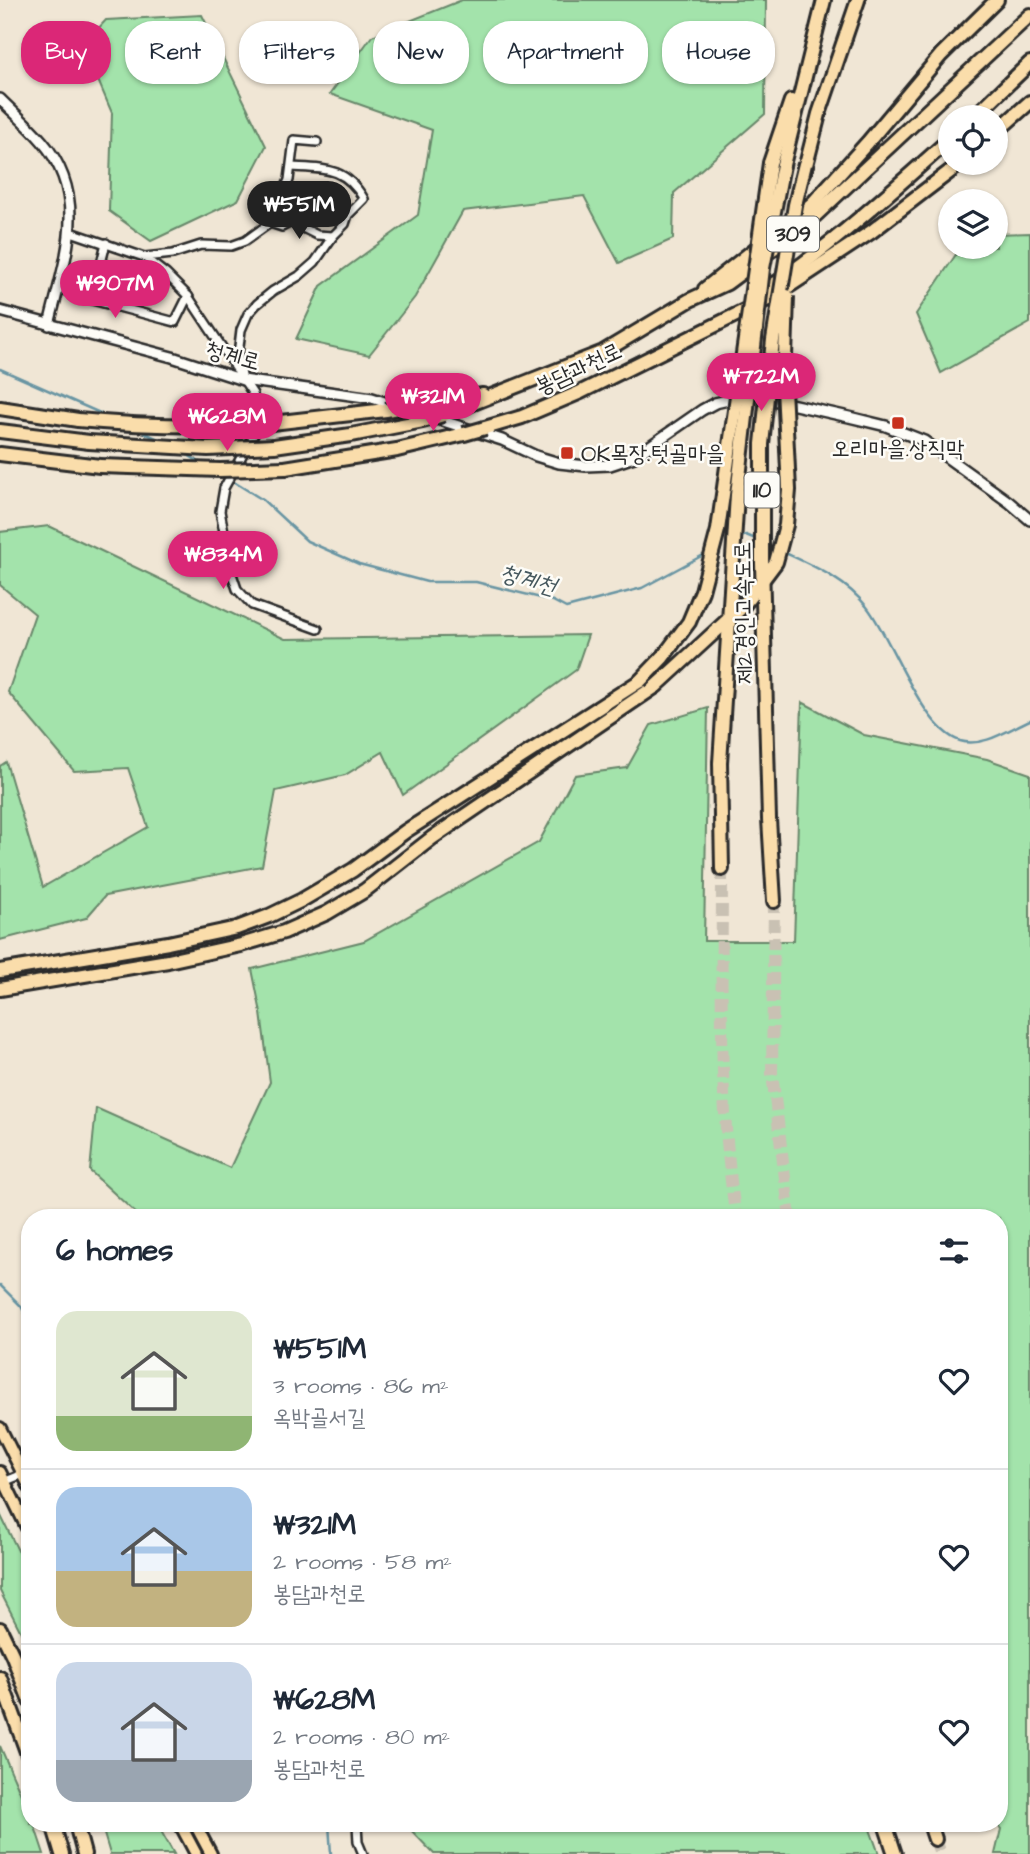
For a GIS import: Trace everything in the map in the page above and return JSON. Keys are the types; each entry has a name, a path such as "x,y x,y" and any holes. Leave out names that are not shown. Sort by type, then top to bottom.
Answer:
{"highway":[{"name":"제2경인고속도로","path":"722,869 720,763 737,495 763,268 777,164 824,0"},
{"name":"제2경인고속도로","path":"774,901 762,564 762,444 773,340 795,205 819,114 858,0"},
{"name":"봉담과천로","path":"690,300 812,204 869,142 941,55 997,0"},
{"name":"봉담과천로","path":"0,431 89,442 208,449 274,446 424,421 511,390 603,352 690,300 727,283 806,224 1030,15"},
{"path":"987,105 1030,64"},
{"path":"1008,121 1030,102"},
{"name":"봉담과천로","path":"710,327 796,271 866,214 938,150"},
{"path":"0,971 168,943 237,928 269,916 353,870 407,831 640,681 663,657 689,622 702,591 718,530 777,164"},
{"path":"0,989 168,961 241,945 284,932 327,913 365,891 432,838 656,686 743,606 776,562 786,526 789,490 784,388 786,303 805,164"},
{"name":"봉담과천로","path":"0,454 100,466 209,470 285,468 384,452 485,428 522,417 581,392 774,296 870,232 945,175"},
{"name":"봉담과천로","path":"0,408 141,426 259,428 511,390"},
{"path":"0,1629 21,1677"},
{"path":"0,1678 21,1735"},
{"path":"55,1832 62,1854"},
{"path":"78,1832 83,1854"},
{"path":"888,1832 895,1854"},
{"path":"933,1832 935,1839"}],"main road":[{"path":"0,1428 21,1470"},
{"path":"2,1479 21,1516"},
{"path":"184,1832 196,1854"},
{"path":"199,1832 211,1854"}],"street":[{"path":"0,99 43,142 58,164 68,190 71,232 49,325"},
{"path":"144,257 173,254 201,245 231,246 245,240 270,223 292,167 294,140 317,142"},
{"path":"243,380 238,355 241,330 248,314 257,304 315,262 345,224 348,215 364,199 348,178 338,173 326,169 292,167"},
{"path":"270,223 282,227 291,222 317,235 333,236"},
{"path":"71,232 144,257 188,296 253,394 259,428 224,488 220,510 232,574 237,589 252,605 318,629"},
{"path":"106,243 92,300 175,322 188,296"},
{"name":"청계로","path":"0,311 172,357 243,380 372,398 502,440 536,456 559,463 610,465 634,457 708,407 750,395 849,416 886,426 924,441 1030,520"},
{"path":"2,1479 21,1474"},
{"path":"357,1832 363,1854"}],"green space":[{"path":"462,0 766,0 766,21 662,21 662,84 765,84 765,114 674,193 673,239 619,263 584,196 463,211 415,297 369,355 296,339 321,286 418,215 432,130 330,94 337,84 359,84 359,54 373,36 373,84 469,84 469,21 410,21"},
{"path":"202,15 205,21 125,21 125,84 225,84 225,62 266,146 238,200 151,241 109,211 112,113 100,84 111,84 111,21 106,20"},
{"path":"1030,233 1030,323 941,373 916,314 953,259 1008,259 1008,234"},
{"path":"49,526 285,639 588,635 576,670 403,795 383,752 345,775 276,791 262,866 105,896 86,918 0,940 0,766 6,762 43,887 148,827 128,768 74,771 8,692 35,614 0,585 0,532"},
{"path":"802,702 864,735 987,759 1030,774 1030,1854 995,1854 1000,1832 1008,1832 1008,1209 131,1209 90,1171 96,1108 230,1168 270,1082 252,969 364,941 539,842 575,775 627,768 651,725 708,708 704,941 794,941"},
{"path":"0,1514 21,1557 21,1632 0,1591"},
{"path":"0,1746 21,1794 21,1832 37,1832 44,1854 0,1854"},
{"path":"103,1832 162,1832 174,1854 110,1854"},
{"path":"413,1832 871,1832 879,1854 434,1854"}],"waterway":[{"name":"청계천","path":"0,369 109,417"},
{"name":"청계천","path":"138,430 163,441"},
{"name":"청계천","path":"184,453 203,464"},
{"name":"청계천","path":"221,474 263,500 307,541 359,564 427,582 476,582 553,601 566,608 642,588 707,553"},
{"name":"청계천","path":"738,538 746,535 758,540"},
{"name":"청계천","path":"783,552 828,574 858,597 877,622 920,702 946,733 960,741 978,742 1030,720"},
{"path":"0,1285 21,1306"},
{"path":"330,1832 331,1854"}],"tunnel":[{"path":"722,869 724,1087 735,1209"},
{"path":"774,901 772,1074 789,1209"},
{"path":"935,1839 940,1854"}],"place":[{"name":"오리마을.상직막","path":"898,423"},
{"name":"OK목장.텃골마을","path":"567,453"}]}
